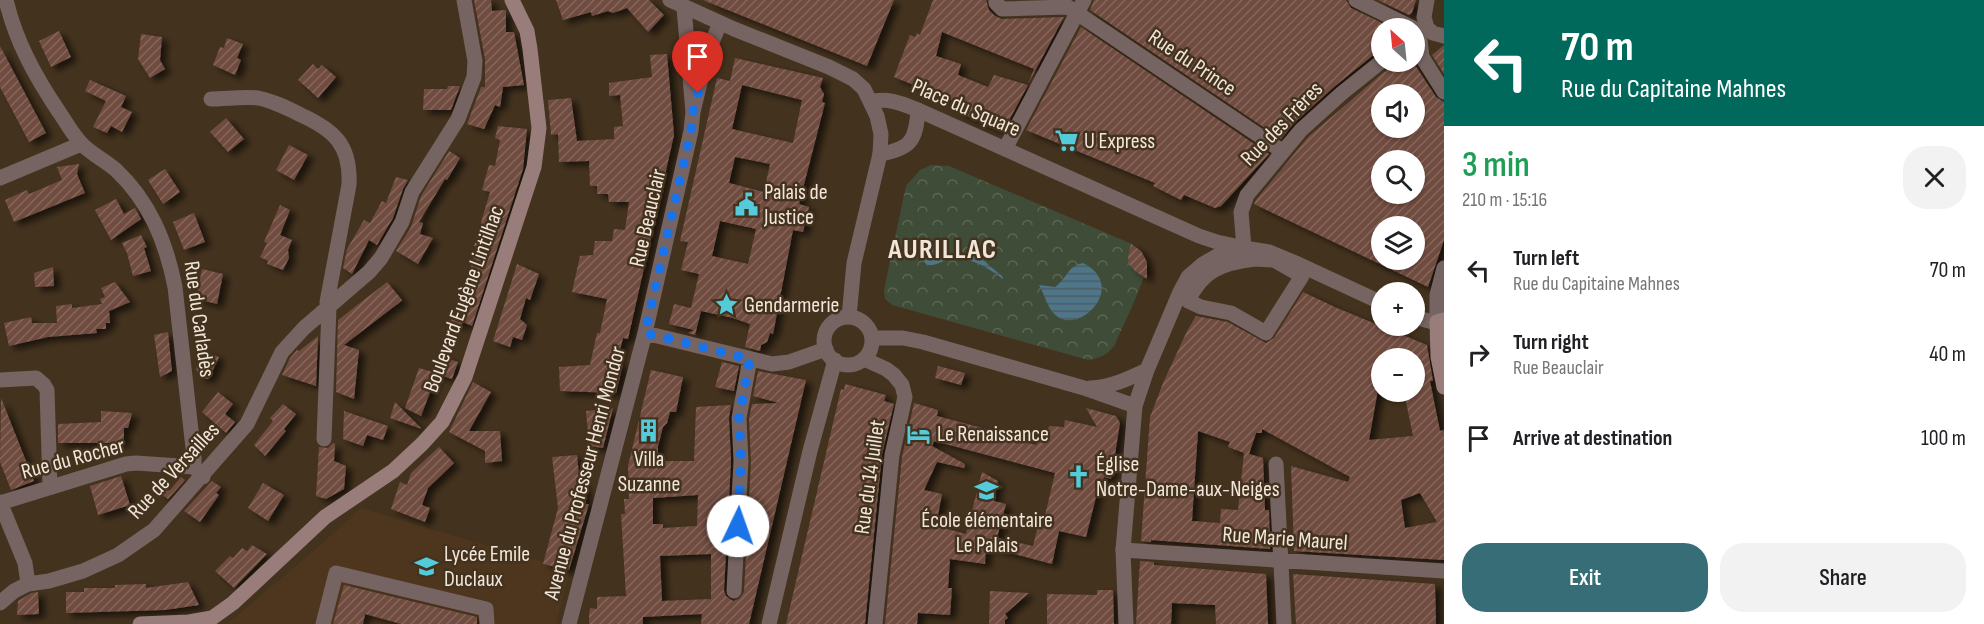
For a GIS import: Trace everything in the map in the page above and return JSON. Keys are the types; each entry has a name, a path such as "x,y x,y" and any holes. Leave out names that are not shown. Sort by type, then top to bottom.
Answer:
{"main road":[{"name":"Boulevard Eugène Lintilhac","path":"140,624 189,622 212,618 233,603 325,517 393,471 442,422 465,377 534,167 539,128 530,49 527,31 512,0"},
{"path":"1442,322 1438,357 1444,387"}],"street":[{"name":"Rue du Carladès","path":"6,0 18,43 37,80 81,144 127,180 147,207 160,233 170,260 177,298 194,457 198,472"},
{"name":"Rue de Versailles","path":"0,603 14,591 28,584 49,581 83,571 118,555 154,530 198,472 247,424 282,352 304,328 369,272 381,258 402,222 412,192 458,119 474,77 475,61 464,0"},
{"path":"670,0 684,8 845,75 864,89 871,102 880,134 880,154 854,262 849,316"},
{"path":"996,0 1002,9 1080,6"},
{"path":"1356,0 1393,18"},
{"path":"1423,18 1426,0"},
{"path":"1005,149 1080,6"},
{"name":"Rue du Prince","path":"1080,6 1282,152"},
{"name":"Rue Beauclair","path":"684,8 693,112"},
{"name":"Rue Beauclair","path":"645,333 691,131 693,112 708,54 720,23"},
{"path":"1425,32 1444,36"},
{"path":"1425,62 1444,93"},
{"name":"Rue des Frères","path":"1244,248 1241,212 1247,195 1301,130 1371,70"},
{"path":"212,99 255,98 280,104 322,124 337,137 350,168 327,302 329,308 324,439"},
{"name":"Place du Square","path":"871,102 879,99 897,102 918,110 1199,236 1217,242 1269,252 1371,298"},
{"path":"880,154 897,151 912,142 918,110"},
{"path":"0,178 81,144"},
{"path":"1126,624 1124,550 1135,406 1147,370 1188,277 1217,256 1244,248"},
{"path":"1274,260 1302,276 1266,333 1231,314 1188,301 1194,288 1204,276 1234,261 1274,260"},
{"path":"1425,319 1442,322 1437,295 1444,268"},
{"path":"645,333 772,364 830,355 849,364 864,359 872,346 871,332 864,322 849,316 834,321 825,333 830,355 769,624"},
{"name":"Avenue du Professeur Henri Mondor","path":"569,624 645,333"},
{"path":"872,338 903,338 923,342 1084,388 1135,406"},
{"path":"734,591 741,460 739,418 750,359"},
{"name":"Rue du 14 Juillet","path":"864,359 894,375 902,385 906,397 892,455 875,624"},
{"path":"1084,388 1118,383 1147,370"},
{"path":"0,380 36,378 47,390 50,487"},
{"name":"Rue du Rocher","path":"0,502 126,464 136,463 198,472"},
{"path":"1276,464 1284,624"},
{"path":"0,502 25,563 28,584"},
{"name":"Rue Marie Maurel","path":"1124,550 1444,571"},
{"path":"323,624 336,573 486,609 487,624"}],"shaded area":[{"name":"Lycée Emile Duclaux","path":"361,508 570,570 556,624 227,624"}],"green space":[{"path":"931,165 949,166 1132,244 1141,252 1146,262 1146,269 1115,345 1109,351 1100,357 1088,360 892,305 885,299 884,290 906,186 920,170"}],"water":[{"path":"931,243 937,246 944,256 967,254 980,258 1003,279 983,266 963,259 928,265 920,250 925,244"},
{"path":"1083,263 1096,272 1101,283 1101,294 1088,313 1079,318 1068,320 1058,317 1049,307 1039,285 1055,287 1070,270"}],"building":[{"path":"474,0 491,0 492,11 506,10 506,32 514,32 524,85 503,87 500,107 495,105 484,129 467,124 481,87 485,87 485,59"},
{"path":"556,0 649,0 664,15 648,32 627,8 592,16 591,12 563,20"},
{"path":"703,0 894,0 867,66"},
{"path":"933,0 986,0 989,10 1002,19 1064,17 1028,84 1034,69 942,32 936,56 961,64 958,75 988,87 994,75 1028,85 1006,126 996,129 958,112 953,101 894,77 910,35 915,37 917,33 920,35"},
{"path":"1094,0 1346,0 1351,8 1372,18 1371,57 1294,123 1281,139 1090,10"},
{"path":"1378,0 1416,0 1412,13 1409,15"},
{"path":"1081,27 1269,154 1221,206 1215,208 1184,195 1181,200 1153,186 1155,183 1026,130"},
{"path":"59,31 71,57 51,67 39,41"},
{"path":"141,34 162,37 160,60 165,69 150,78 138,59"},
{"path":"227,38 243,44 237,58 241,60 235,75 213,65 220,47 224,48"},
{"path":"1444,45 1444,74 1432,55"},
{"path":"0,46 46,133 29,142 0,87"},
{"path":"667,54 674,135 628,339 623,338 617,363 623,364 616,393 560,391 559,367 590,365 607,299 572,292 580,256 593,255 595,241 612,241 614,229 625,230 629,202 609,202 608,194 597,194 597,186 590,186 589,161 559,162 558,134 551,135 548,100 571,98 577,141 614,139 614,127 623,126 620,95 609,96 609,83 652,77 650,55"},
{"path":"735,58 823,78 820,87 824,94 822,102 825,103 799,204 809,207 803,232 793,230 773,334 770,333 767,342 761,345 760,351 745,347 750,324 733,318 701,311 695,335 688,333 694,330 669,324 674,304 691,308 699,274 681,270 688,242 680,241 717,78 730,81","holes":["742,85 802,100 793,143 732,129","735,157 770,164 764,192 729,183","720,221 756,229 748,264 712,256"]},
{"path":"313,64 318,69 322,65 336,77 318,98 298,80"},
{"path":"1384,72 1420,72 1436,97 1444,102 1444,240 1428,287 1425,286 1425,282 1418,282 1392,270 1425,270 1425,216 1371,216 1371,260 1254,204 1308,137"},
{"path":"90,80 126,96 121,107 132,112 122,132 111,126 107,133 93,127 106,101 85,91"},
{"path":"448,86 460,86 451,110 423,110 424,89 447,89"},
{"path":"226,118 244,139 228,152 210,132"},
{"path":"498,126 527,129 523,169 472,326 463,322 461,326 450,322 458,299 464,300 473,268 471,267 477,246 474,246 490,192 482,190 489,165 495,166 500,140 495,138"},
{"path":"289,145 308,155 294,180 276,170"},
{"path":"449,151 460,158 419,222 423,223 420,234 433,238 418,264 396,251 411,227 421,196"},
{"path":"79,164 77,174 85,193 14,222 5,200 27,190 29,194 62,180 57,167"},
{"path":"165,169 180,192 163,204 148,180"},
{"path":"396,177 408,180 393,218 377,245 369,240 352,274 343,268 347,249 364,220 370,223 382,201 386,203"},
{"path":"116,199 124,214 135,208 141,219 111,240 95,210"},
{"path":"280,205 290,210 280,235 292,240 288,250 289,258 283,270 267,264 268,261 260,257"},
{"path":"194,213 205,242 184,250 173,222"},
{"path":"141,235 147,247 144,248 151,271 133,276 122,243"},
{"path":"1131,244 1141,251 1147,262 1147,279 1129,264"},
{"path":"517,264 539,274 530,300 526,298 520,319 527,325 522,340 513,337 510,347 493,341"},
{"path":"53,267 54,286 35,287 34,273"},
{"path":"202,269 223,274 217,304 196,299"},
{"path":"115,282 130,302 109,311 110,323 106,323 106,329 96,329 97,333 48,337 9,346 4,323 31,317 32,323 57,323 56,306 72,304 72,308 102,304 100,299 105,297 101,288"},
{"path":"387,282 402,300 344,345 359,350 354,399 336,392 338,320"},
{"path":"1303,292 1371,322 1371,336 1405,336 1427,345 1433,381 1430,381 1440,431 1444,430 1444,560 1294,551 1291,466 1348,482 1350,477 1262,429 1262,433 1256,433 1249,454 1263,458 1265,510 1269,510 1270,549 1141,541 1150,417 1163,383 1196,316 1228,322 1266,343 1274,338","holes":["1198,431 1230,442 1228,447 1244,453 1238,510 1221,509 1220,523 1192,521","1420,493 1437,522 1405,528 1401,500"]},
{"path":"168,332 172,371 160,377 154,335"},
{"path":"318,336 316,386 282,375 290,358 297,350 299,351"},
{"path":"204,351 219,357 209,379 200,378 196,368"},
{"path":"440,356 458,362 452,379 437,374 421,416 405,408 419,368 433,372"},
{"path":"722,362 739,366 734,391 715,387"},
{"path":"938,366 965,373 961,385 935,378"},
{"path":"651,370 683,377 676,412 670,412 667,423 663,427 658,446 658,461 694,461 696,407 731,405 729,418 731,461 724,590 726,596 733,601 739,599 744,592 751,462 749,419 752,404 779,403 753,396 758,371 806,380 749,624 701,624 702,614 643,617 643,624 589,624 590,608 597,609 597,597 626,596 621,514 625,514 624,499 629,499 628,466","holes":["698,495 697,526 663,528 663,524 653,524 653,498","711,554 711,599 662,601 660,556"]},
{"path":"473,382 491,392 469,431 500,431 502,461 485,463 485,451 449,432"},
{"path":"845,384 886,395 884,401 894,404 882,454 865,624 786,624 841,389 844,390"},
{"path":"218,392 233,404 225,414 235,422 226,433 202,412"},
{"path":"1,398 34,481 11,490 0,462"},
{"path":"395,402 422,429 390,418"},
{"path":"914,403 938,410 937,416 1036,445 1050,426 1064,427 1065,420 1097,427 1086,408 1116,416 1120,423 1111,479 1104,477 1101,490 1098,489 1086,537 1059,531 1052,564 995,549 998,538 1033,546 1038,526 1042,528 1055,473 934,441 932,446 965,464 964,468 937,462 924,490 942,494 936,526 966,534 982,472 998,481 994,501 1006,504 994,549 986,547 985,564 950,559 948,588 952,588 950,615 918,613 917,624 885,624 902,457"},
{"path":"283,404 296,414 284,429 286,431 265,456 254,445 273,421 270,418"},
{"path":"613,408 603,448 589,446 586,411"},
{"path":"101,411 132,413 128,428 124,428 124,443 58,443 58,424 101,422"},
{"path":"344,411 388,426 383,440 367,435 363,446 343,439"},
{"path":"333,443 335,444 334,461 346,466 344,489 326,499 316,496 319,447 328,448"},
{"path":"439,447 454,463 428,488 422,505 430,508 425,522 391,509 400,482 407,485 411,473"},
{"path":"577,455 580,484 584,483 586,504 589,504 569,570 543,564 558,508 552,457"},
{"path":"121,476 130,505 98,515 90,486"},
{"path":"181,477 185,480 168,499 158,492 170,490"},
{"path":"212,481 221,487 216,493 219,495 200,522 184,511"},
{"path":"263,483 284,495 268,521 248,508"},
{"path":"252,545 267,554 234,588 215,571 230,556 233,558 242,548 247,551"},
{"path":"1140,561 1154,562 1154,565 1266,574 1268,624 1216,624 1215,605 1172,603 1171,624 1136,624"},
{"path":"1293,574 1435,584 1436,624 1296,624"},
{"path":"188,582 199,605 165,610 66,613 66,592 84,592 84,588 115,588 115,585 146,584 146,588"},
{"path":"344,585 477,617 477,624 401,624 365,614 363,624 333,624"},
{"path":"1097,590 1113,590 1114,624 1047,624 1047,594 1097,595"},
{"path":"990,591 1029,593 1005,614 1008,618 1005,624 989,624"},
{"path":"38,592 39,614 17,615 18,601 31,593"}],"place":[{"name":"U Express","path":"1066,141"},
{"name":"Palais de Justice","path":"746,205"},
{"name":"Gendarmerie","path":"726,305"},
{"name":"Villa Suzanne","path":"649,430"},
{"name":"Le Renaissance","path":"919,434"},
{"name":"Église Notre-Dame-aux-Neiges","path":"1078,477"},
{"name":"École élémentaire Le Palais","path":"987,491"},
{"name":"Lycée Emile Duclaux","path":"426,567"}],"district":[{"name":"AURILLAC","path":"943,249"}],"route":[{"path":"698,93 645,333 750,359 739,418 741,460 738,526"}]}
